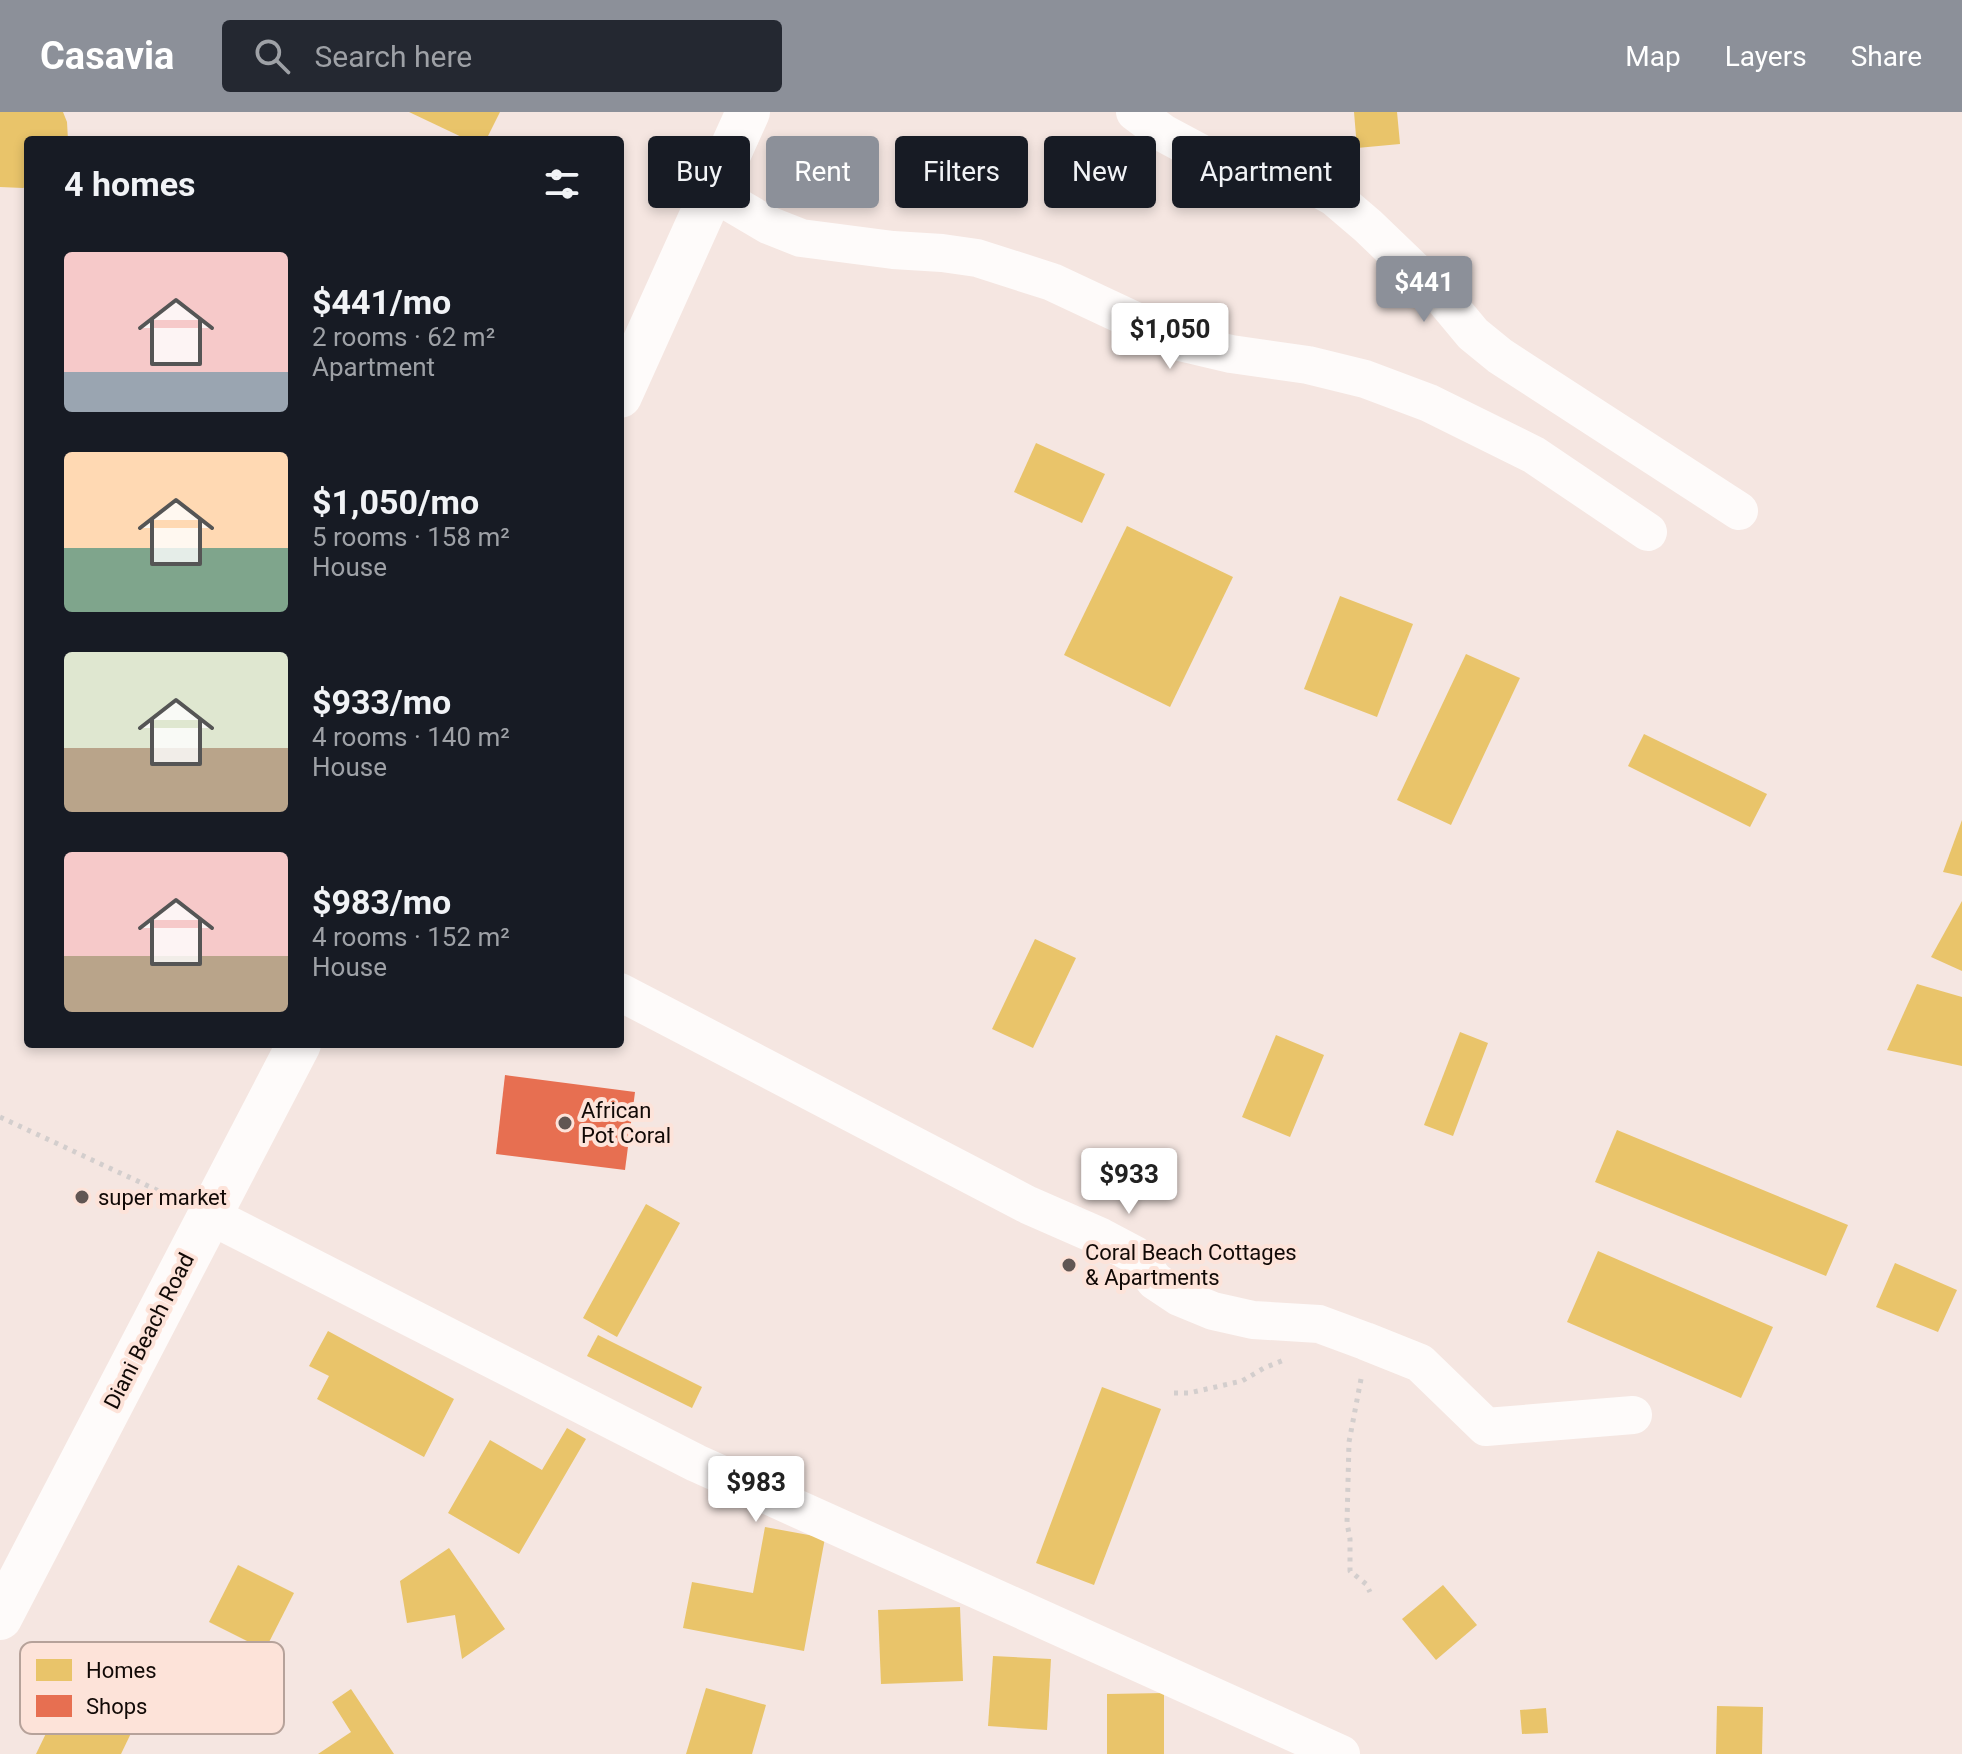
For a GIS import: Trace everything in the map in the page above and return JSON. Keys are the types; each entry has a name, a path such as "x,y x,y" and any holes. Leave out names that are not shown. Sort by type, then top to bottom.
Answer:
{"main road":[{"path":"737,136 748,112"},
{"path":"624,387 705,208"},
{"name":"Diani Beach Road","path":"0,1618 297,1048"}],"street":[{"path":"1135,112 1163,133 1206,156 1301,179 1334,197 1443,298 1473,334 1500,356 1739,511"},
{"path":"739,208 768,225 801,238 977,258 1052,282 1180,342 1231,354 1308,365 1365,379 1429,403 1534,455 1648,532"},
{"path":"624,994 1028,1205 1135,1255 1155,1281 1179,1297 1213,1311 1253,1320 1319,1324 1420,1363 1486,1427 1633,1415"},
{"path":"209,1215 696,1463 1341,1754"}],"path":[{"path":"0,1117 209,1215"},
{"path":"1174,1393 1189,1393 1242,1381 1264,1368 1306,1351 1319,1324"},
{"path":"1365,1341 1364,1368 1349,1442 1347,1523 1350,1571 1366,1584 1370,1592"}],"building: Homes":[{"path":"0,112 63,112 68,136 24,136 24,188 0,187"},
{"path":"409,112 500,112 488,136 460,136"},
{"path":"1354,112 1397,112 1400,144 1360,148 1360,136 1356,136"},
{"path":"1036,443 1105,474 1082,523 1014,492"},
{"path":"1127,526 1233,577 1170,707 1064,655"},
{"path":"1340,596 1413,624 1377,717 1304,689"},
{"path":"1466,654 1520,678 1451,825 1397,800"},
{"path":"1644,734 1767,794 1750,827 1628,766"},
{"path":"1962,820 1962,876 1943,872"},
{"path":"1962,901 1962,971 1931,957"},
{"path":"1035,939 1076,958 1033,1048 992,1029"},
{"path":"1917,984 1962,997 1962,1066 1887,1050"},
{"path":"1460,1032 1488,1043 1453,1136 1424,1125"},
{"path":"1276,1035 1324,1055 1290,1137 1242,1117"},
{"path":"1617,1130 1848,1225 1826,1276 1595,1182"},
{"path":"646,1204 680,1223 617,1337 583,1318"},
{"path":"1598,1251 1773,1327 1741,1398 1567,1322"},
{"path":"1895,1263 1957,1290 1938,1332 1876,1307"},
{"path":"328,1331 454,1399 424,1457 317,1399 329,1376 309,1366"},
{"path":"598,1335 702,1387 692,1408 587,1356"},
{"path":"1102,1387 1161,1409 1094,1585 1036,1563"},
{"path":"567,1428 586,1439 519,1554 448,1513 490,1440 542,1470"},
{"path":"765,1527 825,1538 804,1651 683,1628 692,1582 753,1593"},
{"path":"449,1548 505,1629 462,1659 455,1615 407,1623 400,1581"},
{"path":"238,1565 294,1593 269,1642 249,1642 209,1622"},
{"path":"1443,1585 1477,1625 1436,1660 1402,1619"},
{"path":"960,1607 963,1681 881,1684 878,1610"},
{"path":"993,1656 1051,1659 1047,1730 988,1726"},
{"path":"706,1688 766,1705 752,1754 686,1754"},
{"path":"351,1689 394,1754 318,1754 351,1732 332,1702"},
{"path":"1164,1693 1164,1754 1107,1754 1107,1694"},
{"path":"1717,1706 1763,1707 1762,1754 1716,1754"},
{"path":"1546,1708 1548,1733 1522,1734 1520,1710"},
{"path":"46,1734 131,1734 121,1754 36,1754"}],"building: Shops":[{"name":"African Pot Coral","path":"505,1075 635,1092 625,1170 496,1154"}],"place":[{"name":"African Pot Coral","path":"565,1123"},
{"name":"super market","path":"82,1197"},
{"name":"Coral Beach Cottages & Apartments","path":"1069,1265"}]}
